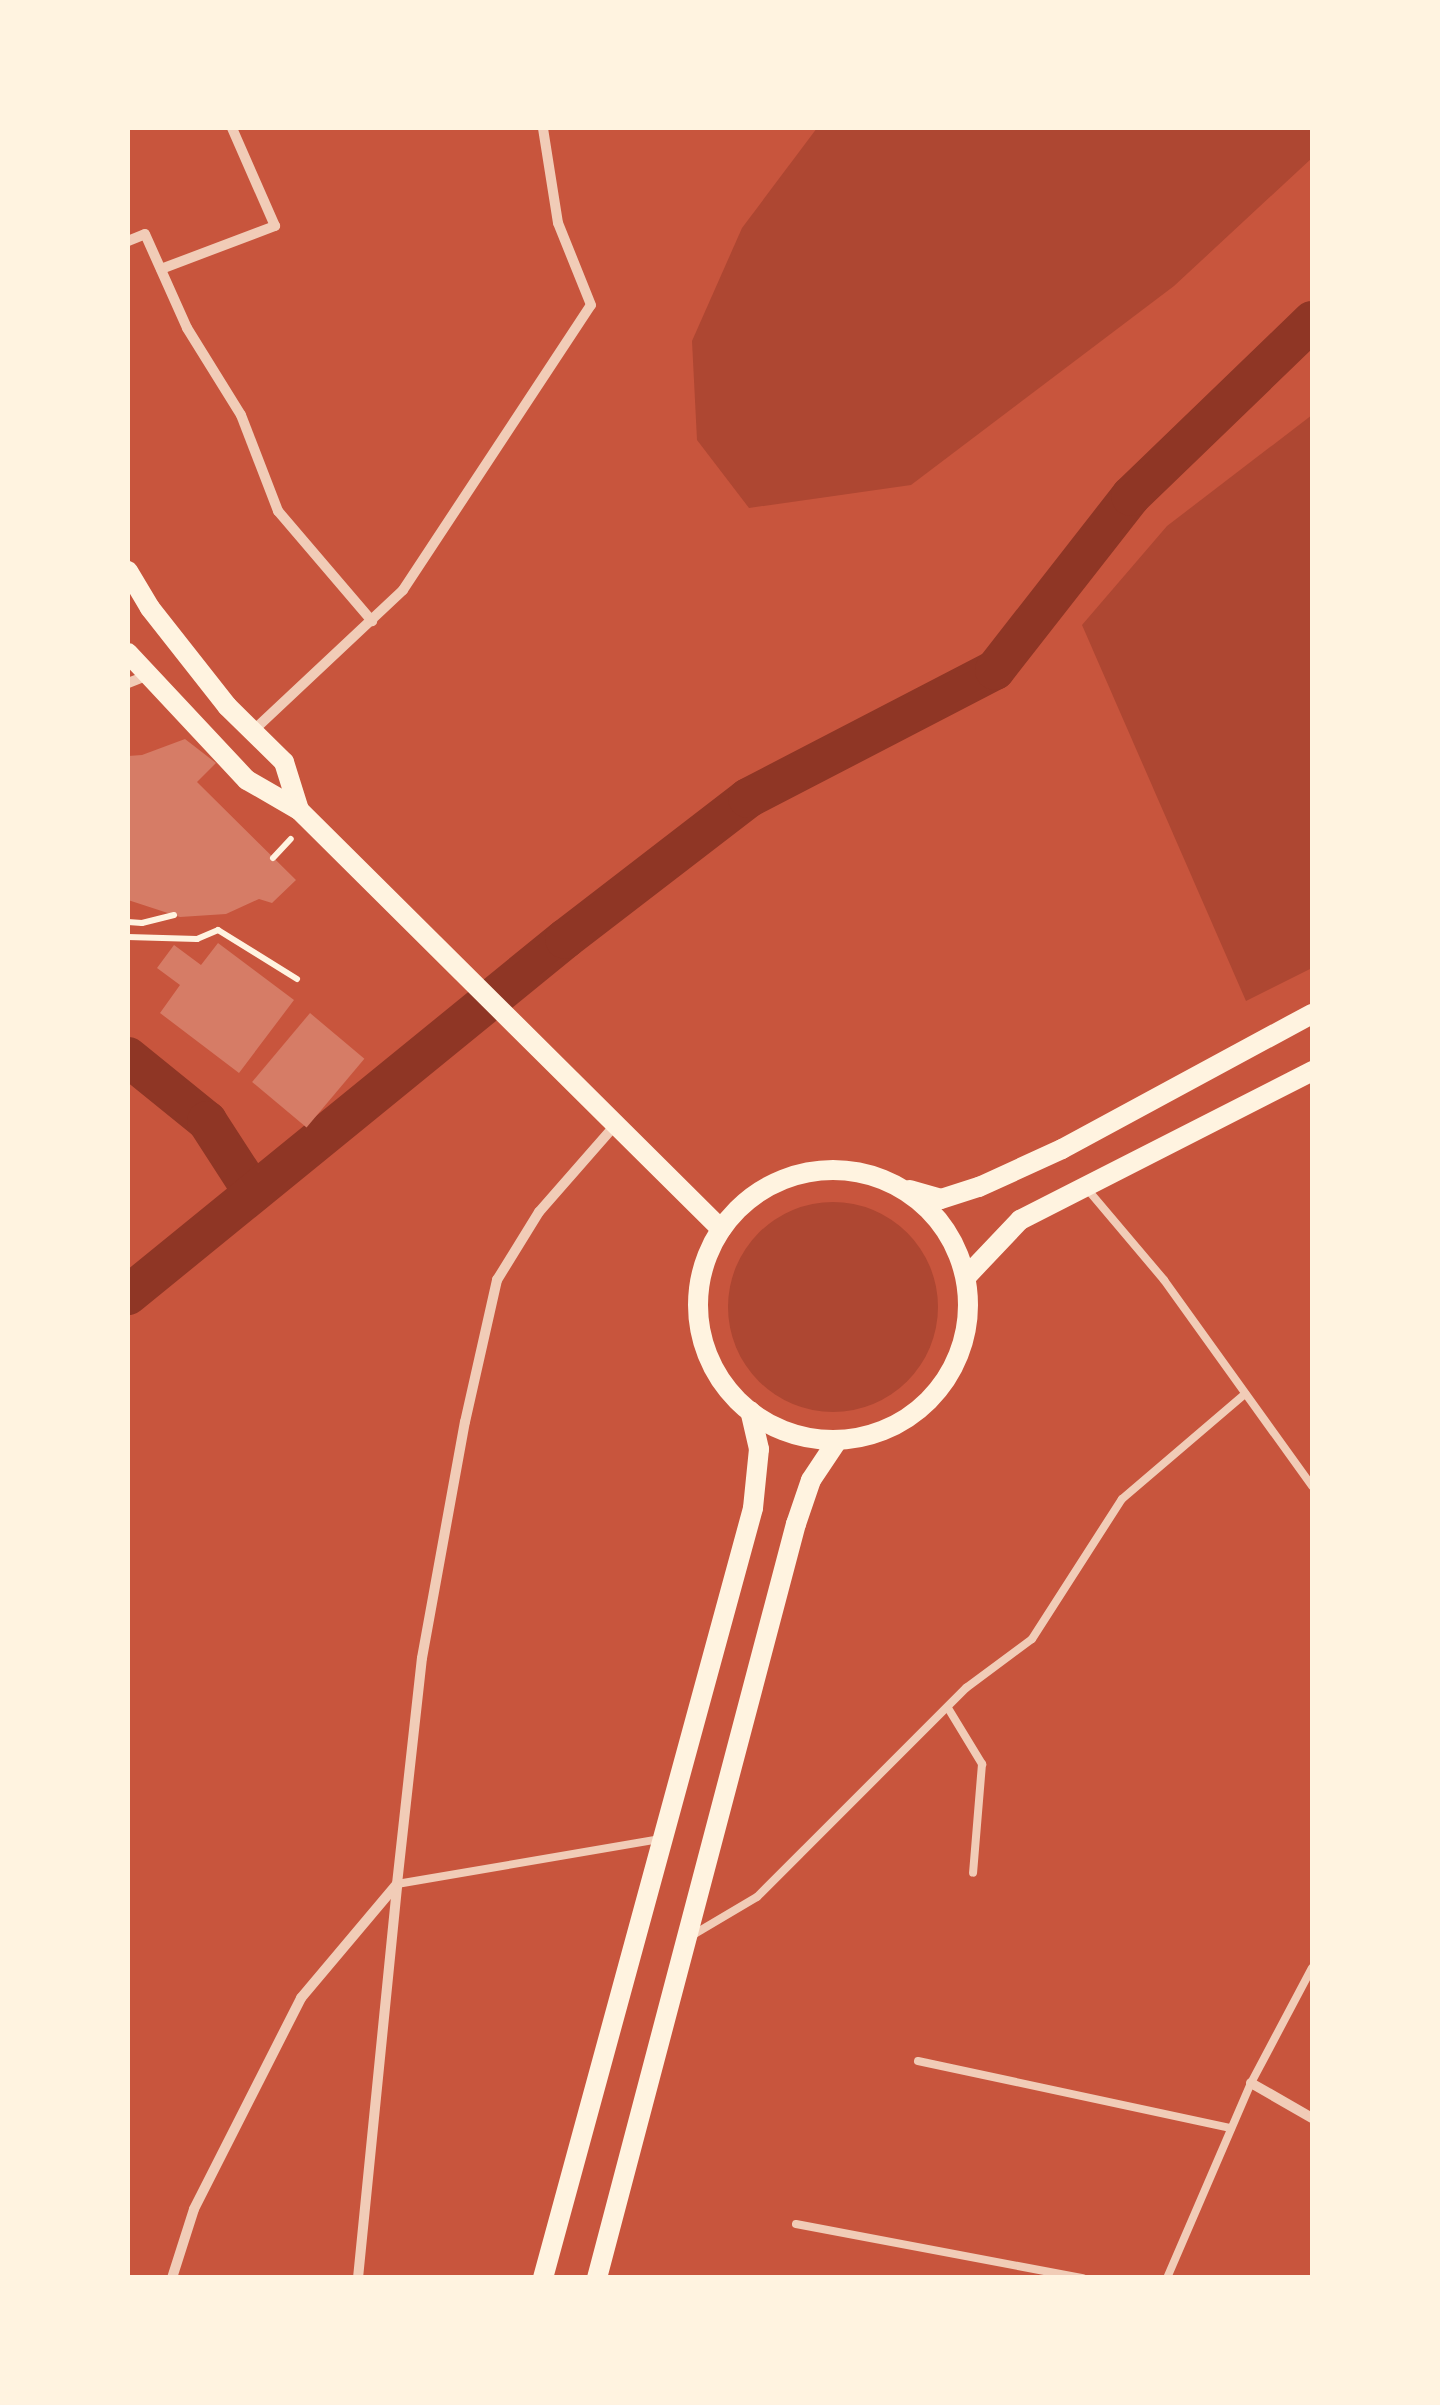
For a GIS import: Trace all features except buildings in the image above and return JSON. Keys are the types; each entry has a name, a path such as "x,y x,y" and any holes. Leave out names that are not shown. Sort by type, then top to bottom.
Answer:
{"main road":[{"path":"128,571 150,608 228,706 284,762 298,810"},
{"path":"128,653 137,680 247,780 298,810 720,1229"},
{"path":"900,1188 930,1211 953,1242 966,1276 969,1314 962,1350 944,1384 915,1414 878,1433 837,1441 790,1434 750,1411 722,1382 704,1345 698,1306 703,1265 720,1229 748,1200 783,1179 822,1170 863,1172 900,1188 941,1198 979,1187 1062,1148 1312,1014"},
{"path":"966,1276 1020,1220 1312,1071"},
{"path":"543,2278 753,1508 759,1449 750,1411"},
{"path":"597,2278 796,1524 811,1480 837,1441"}],"street":[{"path":"161,269 275,226 232,128"},
{"path":"255,730 403,590 591,305 558,223 543,128"},
{"path":"128,241 145,234 187,328 241,415 278,512 372,621"},
{"path":"358,2278 422,1658 465,1422 497,1280 539,1212 616,1124"},
{"path":"172,2278 194,2208 302,1998 397,1884"},
{"path":"1251,2083 1312,2118"}],"lane":[{"path":"1085,1186 1164,1280 1312,1486"},
{"path":"687,1938 758,1897 948,1708 1032,1639 1122,1499 1246,1394"},
{"path":"948,1708 982,1764 974,1872"},
{"path":"397,1884 663,1838"},
{"path":"1168,2278 1251,2083 1312,1968"},
{"path":"918,2061 1231,2128"},
{"path":"796,2224 1083,2278"}],"path":[{"path":"128,922 142,924 174,915"},
{"path":"128,937 197,939 218,930 297,979"}],"shaded area":[{"path":"817,128 1312,128 1312,158 1174,286 911,485 749,508 697,440 692,341 742,228"},
{"path":"1312,415 1312,968 1246,1001 1082,625 1167,526"},
{"path":"833,1202 873,1210 908,1232 930,1267 938,1307 930,1347 908,1382 873,1404 833,1412 793,1404 758,1382 736,1347 728,1307 736,1267 758,1232 793,1210"}],"waterway":[{"path":"128,1295 565,939 748,798 995,670 1131,496 1312,321"},
{"path":"128,1057 207,1121 253,1192"}]}
